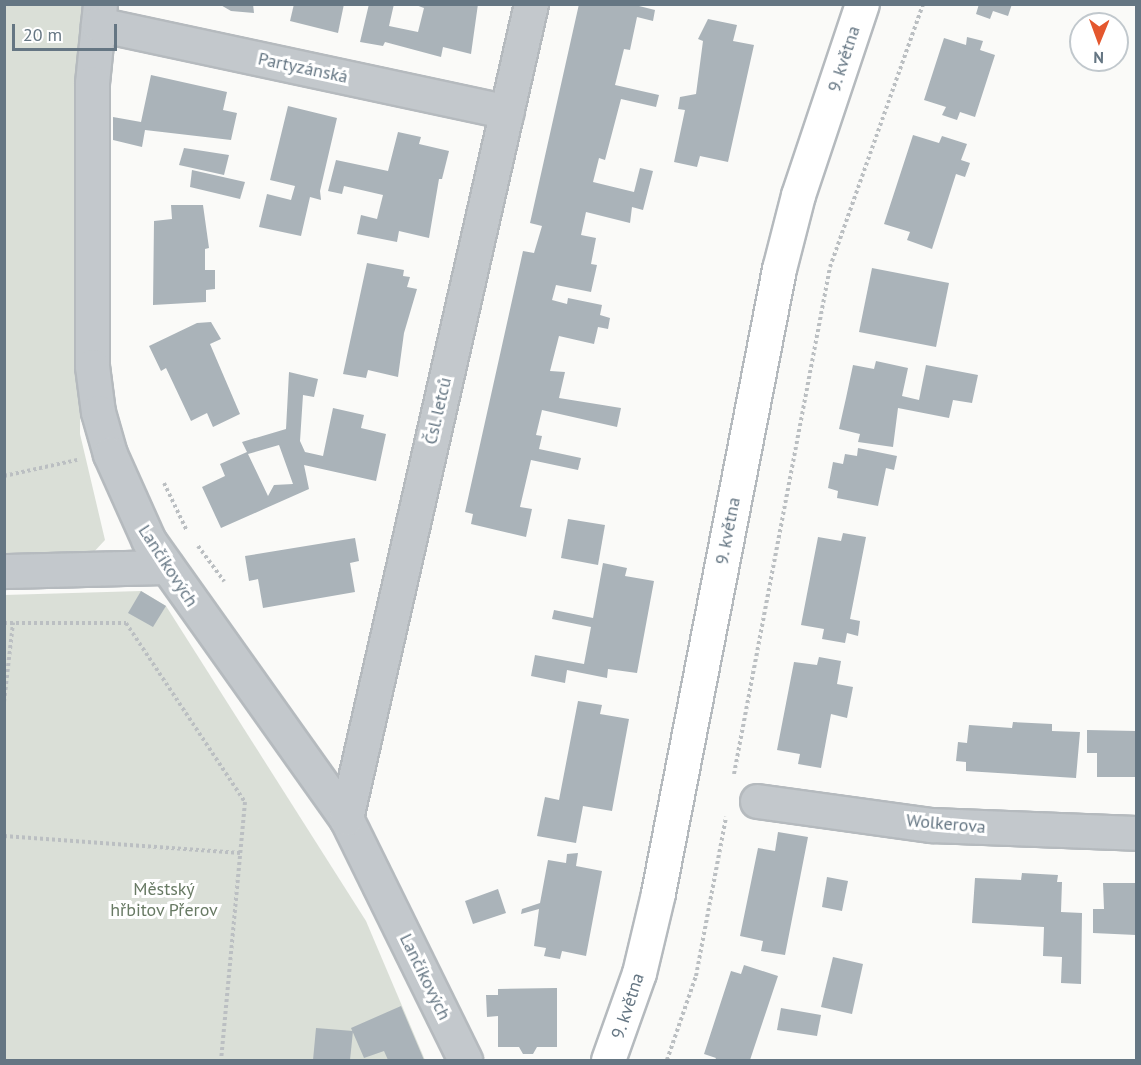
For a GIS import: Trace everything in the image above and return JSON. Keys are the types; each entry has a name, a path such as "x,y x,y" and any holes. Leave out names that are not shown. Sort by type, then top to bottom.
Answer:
{"main road":[{"name":"9. května","path":"608,1060 639,973 658,893 779,269 798,195 862,4"}],"street":[{"name":"Čsl. letců","path":"346,818 531,4"},
{"name":"Partyzánská","path":"99,14 507,112"},
{"name":"Lančíkových","path":"99,14 92,83 94,390 121,484 167,567 346,818 465,1060"},
{"path":"4,571 167,567"},
{"name":"Wolkerova","path":"742,805 931,825 1137,833"}],"path":[{"path":"733,777 830,267 923,4"},
{"path":"4,476 81,459"},
{"path":"159,472 192,541 206,553 225,583"},
{"path":"4,623 126,624 245,802 222,1060"},
{"path":"4,702 13,623"},
{"path":"667,1060 696,976 742,805"},
{"path":"4,836 240,853"}],"green space":[{"path":"4,5 84,5 80,434 105,540 91,555 5,561"},
{"name":"Městský hřbitov Přerov","path":"141,591 166,606 366,921 425,1060 5,1060 4,595"}],"building":[{"path":"219,4 253,4 254,13 231,11"},
{"path":"294,4 344,4 338,33 290,21"},
{"path":"369,4 394,4 389,26 418,32 424,8 413,4 478,4 471,54 443,47 441,57 385,42 383,46 360,42"},
{"path":"579,4 631,4 655,10 653,21 637,17 630,50 624,49 615,85 659,95 656,107 621,99 605,160 599,158 593,182 634,192 640,168 653,171 643,210 632,207 630,223 586,212 581,235 596,238 591,264 597,265 591,292 556,285 552,300 567,304 568,298 602,305 600,315 610,318 608,329 598,327 594,344 559,336 550,371 565,372 559,398 621,408 617,427 542,410 536,435 542,436 539,449 581,458 578,470 531,460 520,507 532,509 526,537 471,524 473,514 465,512 523,251 534,253 542,226 530,223"},
{"path":"979,4 1012,4 1008,16 993,11 990,19 976,14"},
{"path":"708,19 737,25 733,41 754,45 728,162 700,156 697,167 674,162 685,110 678,109 680,97 696,94 703,41 698,39"},
{"path":"967,37 983,41 980,50 995,55 975,117 960,112 957,120 942,115 946,107 924,100 944,38 966,45"},
{"path":"151,75 227,92 223,110 237,113 231,140 145,130 142,147 113,140 113,117 141,122"},
{"path":"288,106 337,118 320,191 321,200 310,197 301,236 259,227 267,194 291,200 295,186 270,180"},
{"path":"398,132 421,137 419,144 449,151 442,179 439,179 429,238 399,231 397,242 357,234 361,215 377,219 383,195 344,186 342,194 328,191 336,160 388,171"},
{"path":"913,135 939,143 942,136 967,144 961,160 970,163 965,177 956,174 932,249 907,240 910,232 884,224"},
{"path":"184,148 229,155 224,175 179,165"},
{"path":"192,170 245,182 240,199 190,187"},
{"path":"171,205 203,205 209,248 205,249 205,270 215,270 215,289 206,290 206,302 153,305 154,221 172,219"},
{"path":"367,263 404,270 403,276 410,277 407,287 417,289 404,333 398,377 368,370 366,378 343,374"},
{"path":"872,268 949,283 936,347 859,332"},
{"path":"211,322 221,339 210,344 240,414 213,427 207,413 191,421 166,368 161,371 149,346 197,323"},
{"path":"876,361 908,368 902,396 919,400 926,365 978,375 972,403 953,400 949,418 898,408 893,447 858,442 860,434 839,429 853,365 874,369"},
{"path":"289,372 318,379 314,397 303,395 300,441 305,452 323,456 333,408 364,415 361,428 386,434 376,481 304,465 309,489 221,528 202,487 225,476 220,464 247,452 242,442 286,429","holes":["279,445 293,484 274,485 268,496 248,454"]},
{"path":"858,448 897,456 894,470 886,468 878,506 837,498 838,491 828,488 833,462 843,464 845,454 857,456"},
{"path":"568,519 605,525 598,565 561,558"},
{"path":"843,533 866,537 850,619 860,621 858,636 847,633 845,643 822,639 824,629 801,625 818,537 841,541"},
{"path":"355,538 359,561 350,563 355,592 263,608 258,579 249,581 245,556"},
{"path":"603,563 627,568 625,576 654,581 637,673 608,669 607,678 567,670 565,683 531,676 535,655 584,664 591,627 552,619 554,610 593,618"},
{"path":"141,591 166,606 153,627 128,613"},
{"path":"819,657 841,661 837,684 853,687 847,718 831,714 821,768 798,764 800,754 777,750 794,662 817,665"},
{"path":"578,701 602,705 600,714 629,719 612,811 583,806 576,843 537,836 545,797 559,800"},
{"path":"1013,722 1052,724 1052,731 1080,732 1076,778 966,771 966,762 956,761 958,742 967,743 969,725 1012,728"},
{"path":"1087,730 1136,731 1136,777 1097,777 1097,753 1087,753"},
{"path":"778,832 808,837 785,955 761,951 763,941 740,936 758,848 775,851"},
{"path":"578,853 576,866 602,871 586,956 562,951 560,959 544,956 546,948 534,946 539,909 521,914 522,909 540,903 548,860 566,863 567,854"},
{"path":"1022,873 1058,875 1057,882 1062,882 1061,912 1082,913 1081,984 1061,983 1062,957 1043,956 1044,927 972,923 975,878 1021,880"},
{"path":"827,877 848,881 842,911 822,907"},
{"path":"1103,883 1136,883 1136,935 1093,933 1093,909 1104,909"},
{"path":"498,889 506,913 473,924 465,901"},
{"path":"833,957 863,964 852,1014 821,1007"},
{"path":"744,965 778,976 750,1060 715,1060 716,1058 704,1054 731,971 741,974"},
{"path":"557,988 557,1047 537,1047 533,1054 523,1054 519,1047 498,1047 498,1016 487,1017 486,995 498,995 498,989"},
{"path":"401,1006 424,1060 388,1060 384,1051 364,1058 351,1028"},
{"path":"781,1008 821,1015 817,1036 777,1030"},
{"path":"316,1028 353,1031 350,1060 313,1060"}]}
